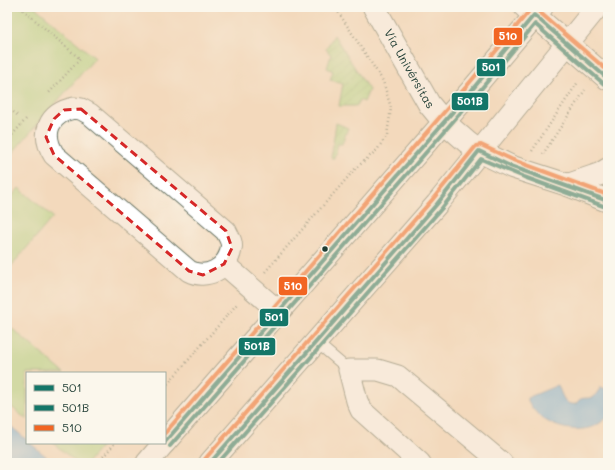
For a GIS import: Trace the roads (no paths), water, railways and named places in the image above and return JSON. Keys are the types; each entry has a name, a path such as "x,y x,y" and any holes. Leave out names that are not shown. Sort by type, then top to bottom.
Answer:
{"main road":[{"name":"Vía Univérsitas","path":"374,7 421,93 443,121 473,146 520,170 568,185 608,201"},
{"path":"393,41 392,22 394,7"},
{"path":"210,463 437,204 473,146 561,38 597,7"},
{"path":"166,440 443,121 471,91 534,10 561,38 608,79"},
{"path":"568,185 600,174 608,169"},
{"path":"147,463 162,444"}],"street":[{"path":"74,108 82,108 90,114 226,231 232,248 224,264 212,273 203,275 189,271 54,154 48,145 46,137 48,128 54,119 64,110 74,108"},
{"path":"224,264 278,311"},
{"path":"420,463 361,410 357,401 349,370 378,370 398,376 502,463"}],"lane":[{"path":"316,342 349,370"}],"water":[{"path":"558,385 566,402 572,404 576,404 582,399 594,397 601,387 608,390 608,417 595,426 585,429 565,428 546,420 531,407 527,398"},
{"path":"7,423 26,439 26,444 31,444 54,463 7,463"}]}
